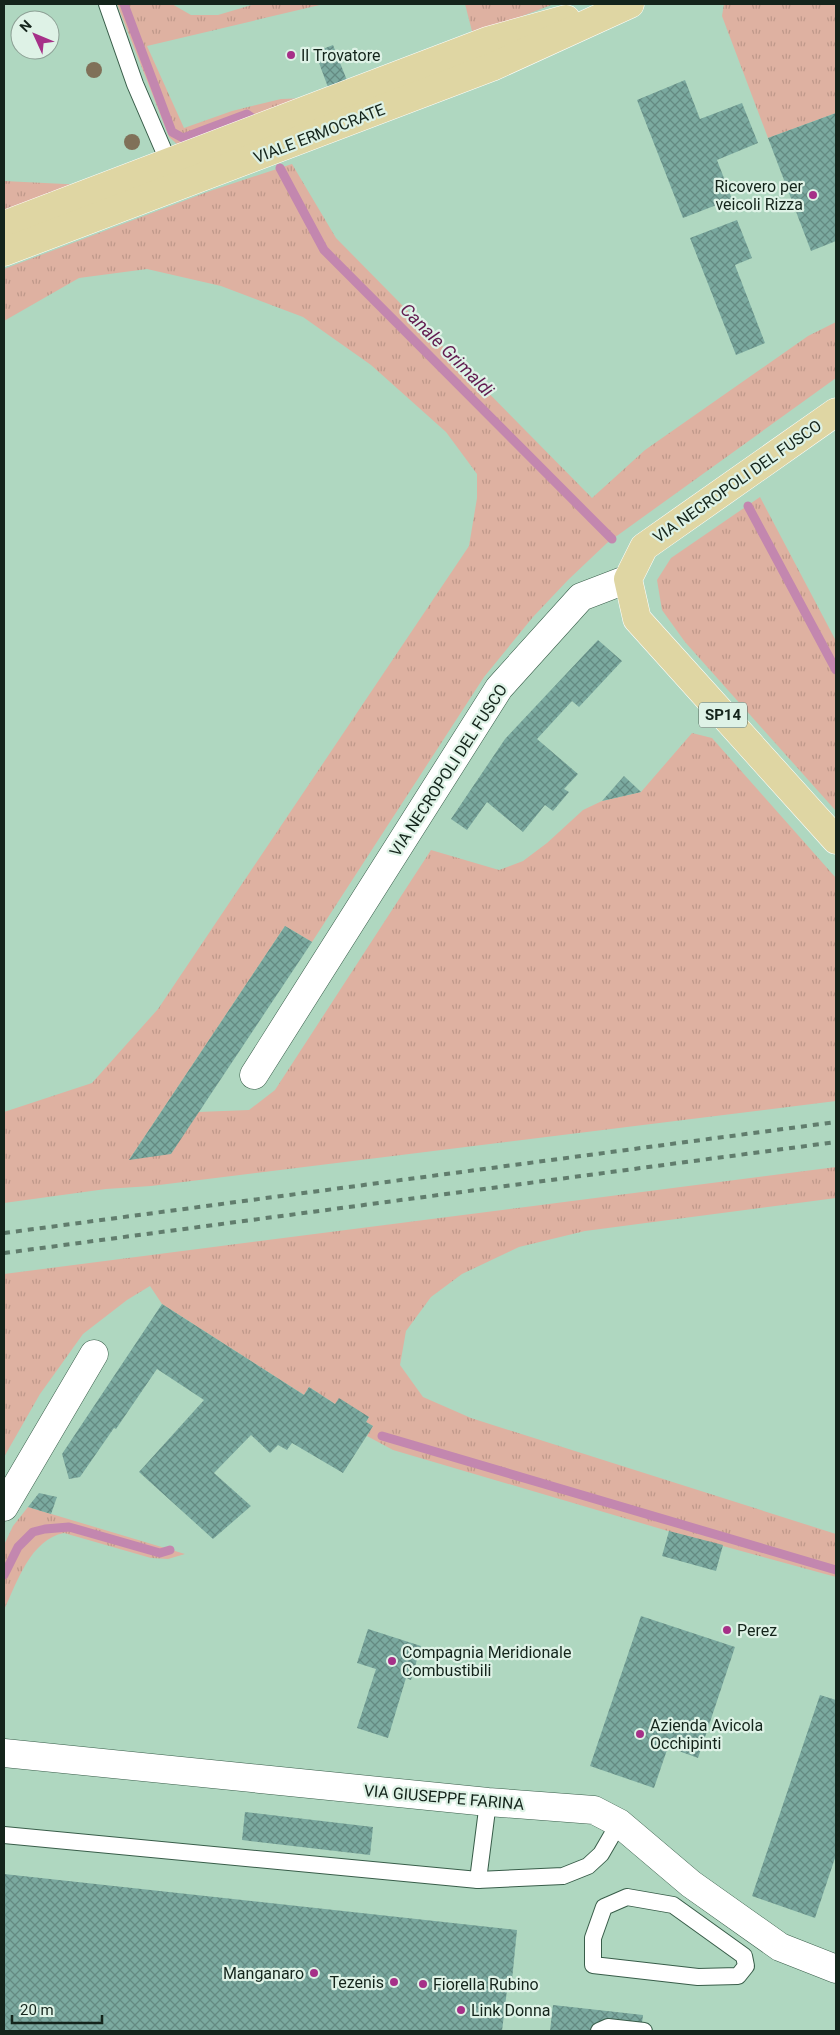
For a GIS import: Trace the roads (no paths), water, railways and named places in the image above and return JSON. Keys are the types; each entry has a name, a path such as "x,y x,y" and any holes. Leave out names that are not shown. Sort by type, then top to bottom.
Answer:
{"main road":[{"name":"VIALE ERMOCRATE","path":"4,225 487,40 623,4"},
{"name":"VIALE ERMOCRATE","path":"4,252 492,67 630,4"},
{"name":"VIA NECROPOLI DEL FUSCO","path":"628,579 644,547 836,412"},
{"name":"SP14","path":"628,579 637,619 836,840"}],"street":[{"name":"VIA NECROPOLI DEL FUSCO","path":"254,1075 499,688 581,597 628,579"},
{"path":"4,1507 94,1354"},
{"name":"VIA GIUSEPPE FARINA","path":"4,1753 488,1802 594,1810 619,1823 692,1884 780,1948 836,1969"}],"lane":[{"path":"107,4 135,84 169,163"},
{"path":"478,1880 488,1802"},
{"path":"4,1835 478,1880 563,1876 588,1866 601,1854 619,1823"},
{"path":"673,1905 692,1884"},
{"path":"627,1897 673,1905 744,1956 746,1966 738,1976 698,1977 593,1965 593,1938 604,1907 627,1897"},
{"path":"599,2031 608,2027 644,2031"}],"waterway":[{"name":"Canale Grimaldi","path":"124,4 172,132 183,138 247,114 255,120"},
{"name":"Canale Grimaldi","path":"280,168 324,250 612,539"},
{"name":"Canale Grimaldi","path":"748,506 836,670"},
{"path":"382,1436 836,1570"},
{"path":"4,1575 18,1547 33,1532 45,1529 69,1527 160,1553 170,1550"}],"railway":[{"path":"4,1233 836,1122"},
{"path":"4,1253 836,1142"}],"place":[{"name":"Il Trovatore","path":"291,55"},
{"name":"Ricovero per veicoli Rizza","path":"813,195"},
{"name":"Perez","path":"727,1630"},
{"name":"Compagnia Meridionale Combustibili","path":"392,1661"},
{"name":"Azienda Avicola Occhipinti","path":"640,1734"},
{"name":"Manganaro","path":"314,1973"},
{"name":"Tezenis","path":"394,1982"},
{"name":"Fiorella Rubino","path":"423,1984"},
{"name":"Link Donna","path":"461,2010"}]}
